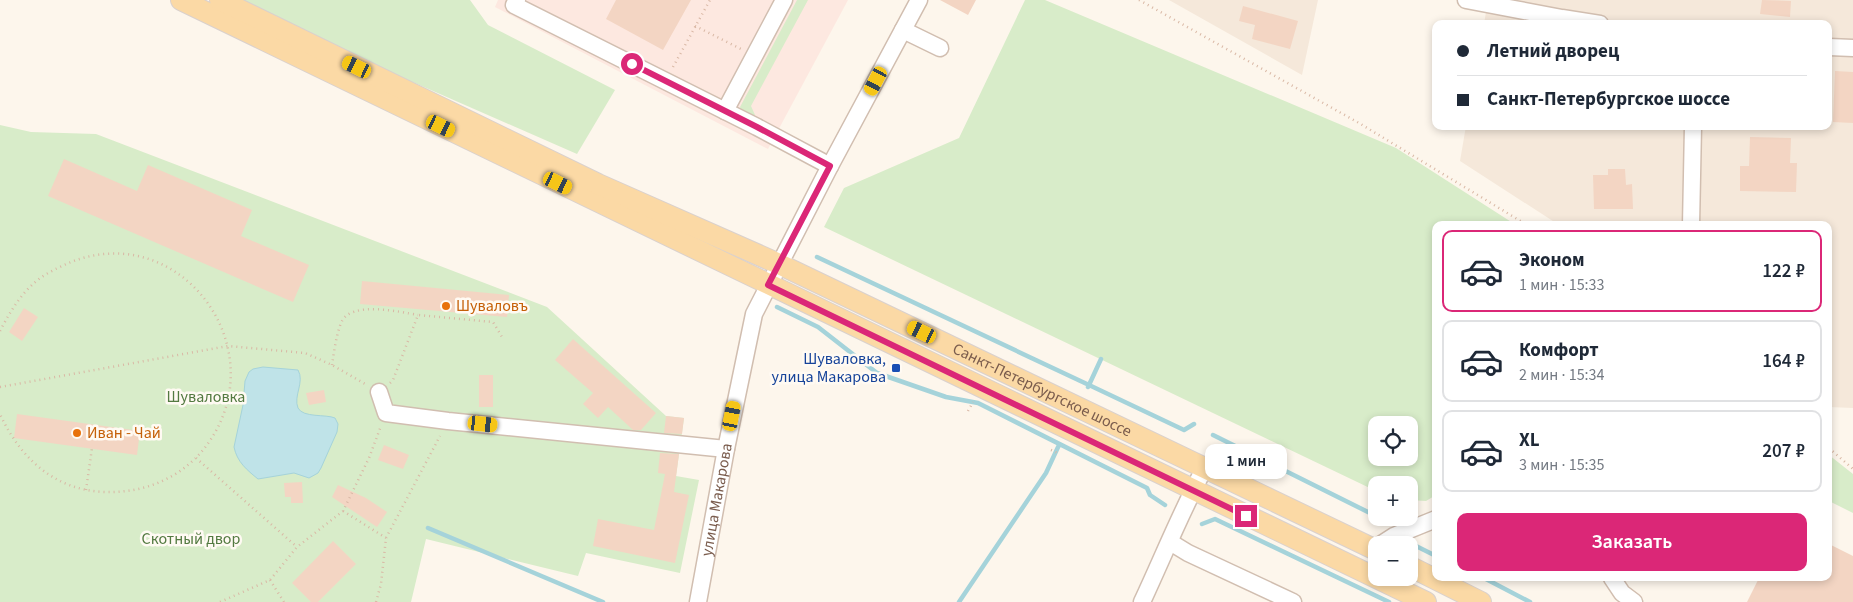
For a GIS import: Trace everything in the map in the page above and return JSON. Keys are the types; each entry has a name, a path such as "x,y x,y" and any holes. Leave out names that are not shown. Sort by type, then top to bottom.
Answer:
{"main road":[{"name":"Санкт-Петербургское шоссе","path":"181,0 1426,602"},
{"name":"Санкт-Петербургское шоссе","path":"220,0 598,184 778,264 1368,546"},
{"path":"1418,571 1432,578"},
{"path":"1439,581 1480,602"}],"street":[{"path":"517,0 514,5 830,166"},
{"path":"725,111 784,0"},
{"name":"улица Макарова","path":"698,602 726,449 754,314 778,264 919,0"},
{"path":"1466,0 1575,20"},
{"path":"903,30 940,48"},
{"path":"1832,47 1853,48"},
{"path":"1691,221 1693,130"},
{"path":"379,392 386,413 726,449"},
{"path":"1142,602 1180,516 1204,468"},
{"path":"1394,536 1432,522"},
{"path":"1170,542 1188,553 1293,602"},
{"path":"1614,581 1622,593 1634,602"}],"path":[{"path":"665,81 710,0"},
{"path":"1139,0 1359,123 1521,221"},
{"path":"695,26 744,51"},
{"path":"0,331 13,306 32,284 56,268 83,258 106,254 130,255 153,261 174,271 193,286 209,304 217,317 228,346 231,371 227,402 222,418 211,440 196,458 168,478 153,485 120,492 86,490 63,482 42,470 9,434 0,414"},
{"path":"332,365 341,321 350,313 366,309 493,322 502,337"},
{"path":"0,387 228,346 305,352 379,392 393,380 418,315"},
{"path":"968,411 974,399"},
{"path":"220,602 270,580 297,547 343,511 369,458 386,413"},
{"path":"376,602 381,584 386,538 448,421"},
{"path":"86,490 92,448"},
{"path":"1051,450 1060,454"},
{"path":"1832,451 1853,469"},
{"path":"196,458 297,547"},
{"path":"343,511 386,538"},
{"path":"270,580 284,602"}],"shaded area":[{"path":"498,0 848,0 768,149 495,7"},
{"path":"1169,0 1318,0 1302,75"},
{"path":"1488,0 1853,0 1853,408 1832,407 1832,221 1553,221 1460,161 1465,130 1832,130 1832,20 1485,20"}],"green space":[{"path":"242,0 470,0 488,25 615,90 577,154 408,80"},
{"path":"797,0 808,0 751,106 755,115 753,118 741,111 740,107"},
{"path":"1025,0 1045,0 1396,148 1510,221 1432,221 1432,497 1426,501 1418,501 1418,476 1368,476 1368,487 824,227 844,188 959,138"},
{"name":"Шуваловка","path":"0,125 31,132 96,134 547,307 666,416 684,418 676,476 699,480 680,573 586,553 578,576 426,539 411,602 0,602"},
{"path":"1832,457 1853,474 1853,513 1832,502"}],"water":[{"path":"263,367 298,370 300,379 297,399 298,408 310,415 335,418 338,424 337,432 321,468 318,473 309,478 294,473 258,479 237,457 234,447 243,405 245,381 249,372"}],"building":[{"path":"616,0 691,0 663,50 606,19"},
{"path":"940,0 976,0 968,15"},
{"path":"1762,0 1791,1 1790,17 1760,14"},
{"path":"1243,6 1298,21 1290,49 1252,39 1255,25 1239,21"},
{"path":"1835,71 1853,72 1853,123 1833,122"},
{"path":"1750,137 1791,138 1790,163 1797,163 1796,192 1740,191 1740,166 1749,166"},
{"path":"64,159 137,191 148,165 252,210 241,236 309,265 293,302 48,196"},
{"path":"1608,169 1625,169 1626,185 1632,184 1633,209 1594,209 1593,175 1608,175"},
{"path":"362,281 509,295 507,317 360,304"},
{"path":"24,308 38,317 22,341 9,332"},
{"path":"573,339 656,413 641,430 633,430 608,407 598,418 583,404 593,393 555,360"},
{"path":"479,375 493,375 493,407 479,407"},
{"path":"324,390 326,402 309,405 306,393"},
{"path":"17,414 140,431 137,455 14,438"},
{"path":"666,416 684,418 682,434 664,433"},
{"path":"384,445 409,455 403,469 378,460"},
{"path":"660,453 679,454 674,492 689,495 675,563 593,546 598,519 654,530 665,474 658,473"},
{"path":"302,482 303,503 291,503 291,497 285,497 284,483"},
{"path":"338,485 366,498 387,512 377,527 332,497"},
{"path":"333,541 356,564 318,602 311,602 292,583"},
{"path":"1832,546 1853,556 1853,602 1747,602 1758,581 1832,581"}],"waterway":[{"path":"817,257 1089,385 1101,359"},
{"path":"777,307 818,327 877,373 946,397 978,403 1147,488 1150,495 1165,505"},
{"path":"1088,387 1089,385 1184,430 1194,424"},
{"path":"1213,435 1368,512"},
{"path":"959,602 1046,473 1059,445"},
{"path":"1202,524 1215,519 1389,602"},
{"path":"428,528 603,602"},
{"path":"1418,547 1432,554"},
{"path":"1490,581 1530,602"}],"place":[{"name":"Шуваловъ","path":"446,306"},
{"name":"Шуваловка, улица Макарова","path":"896,368"},
{"name":"Иван - Чай","path":"77,433"}],"route":[{"path":"632,64 830,166 768,285 1246,516"}],"park label":[{"name":"Скотный двор","path":"191,539"}]}
